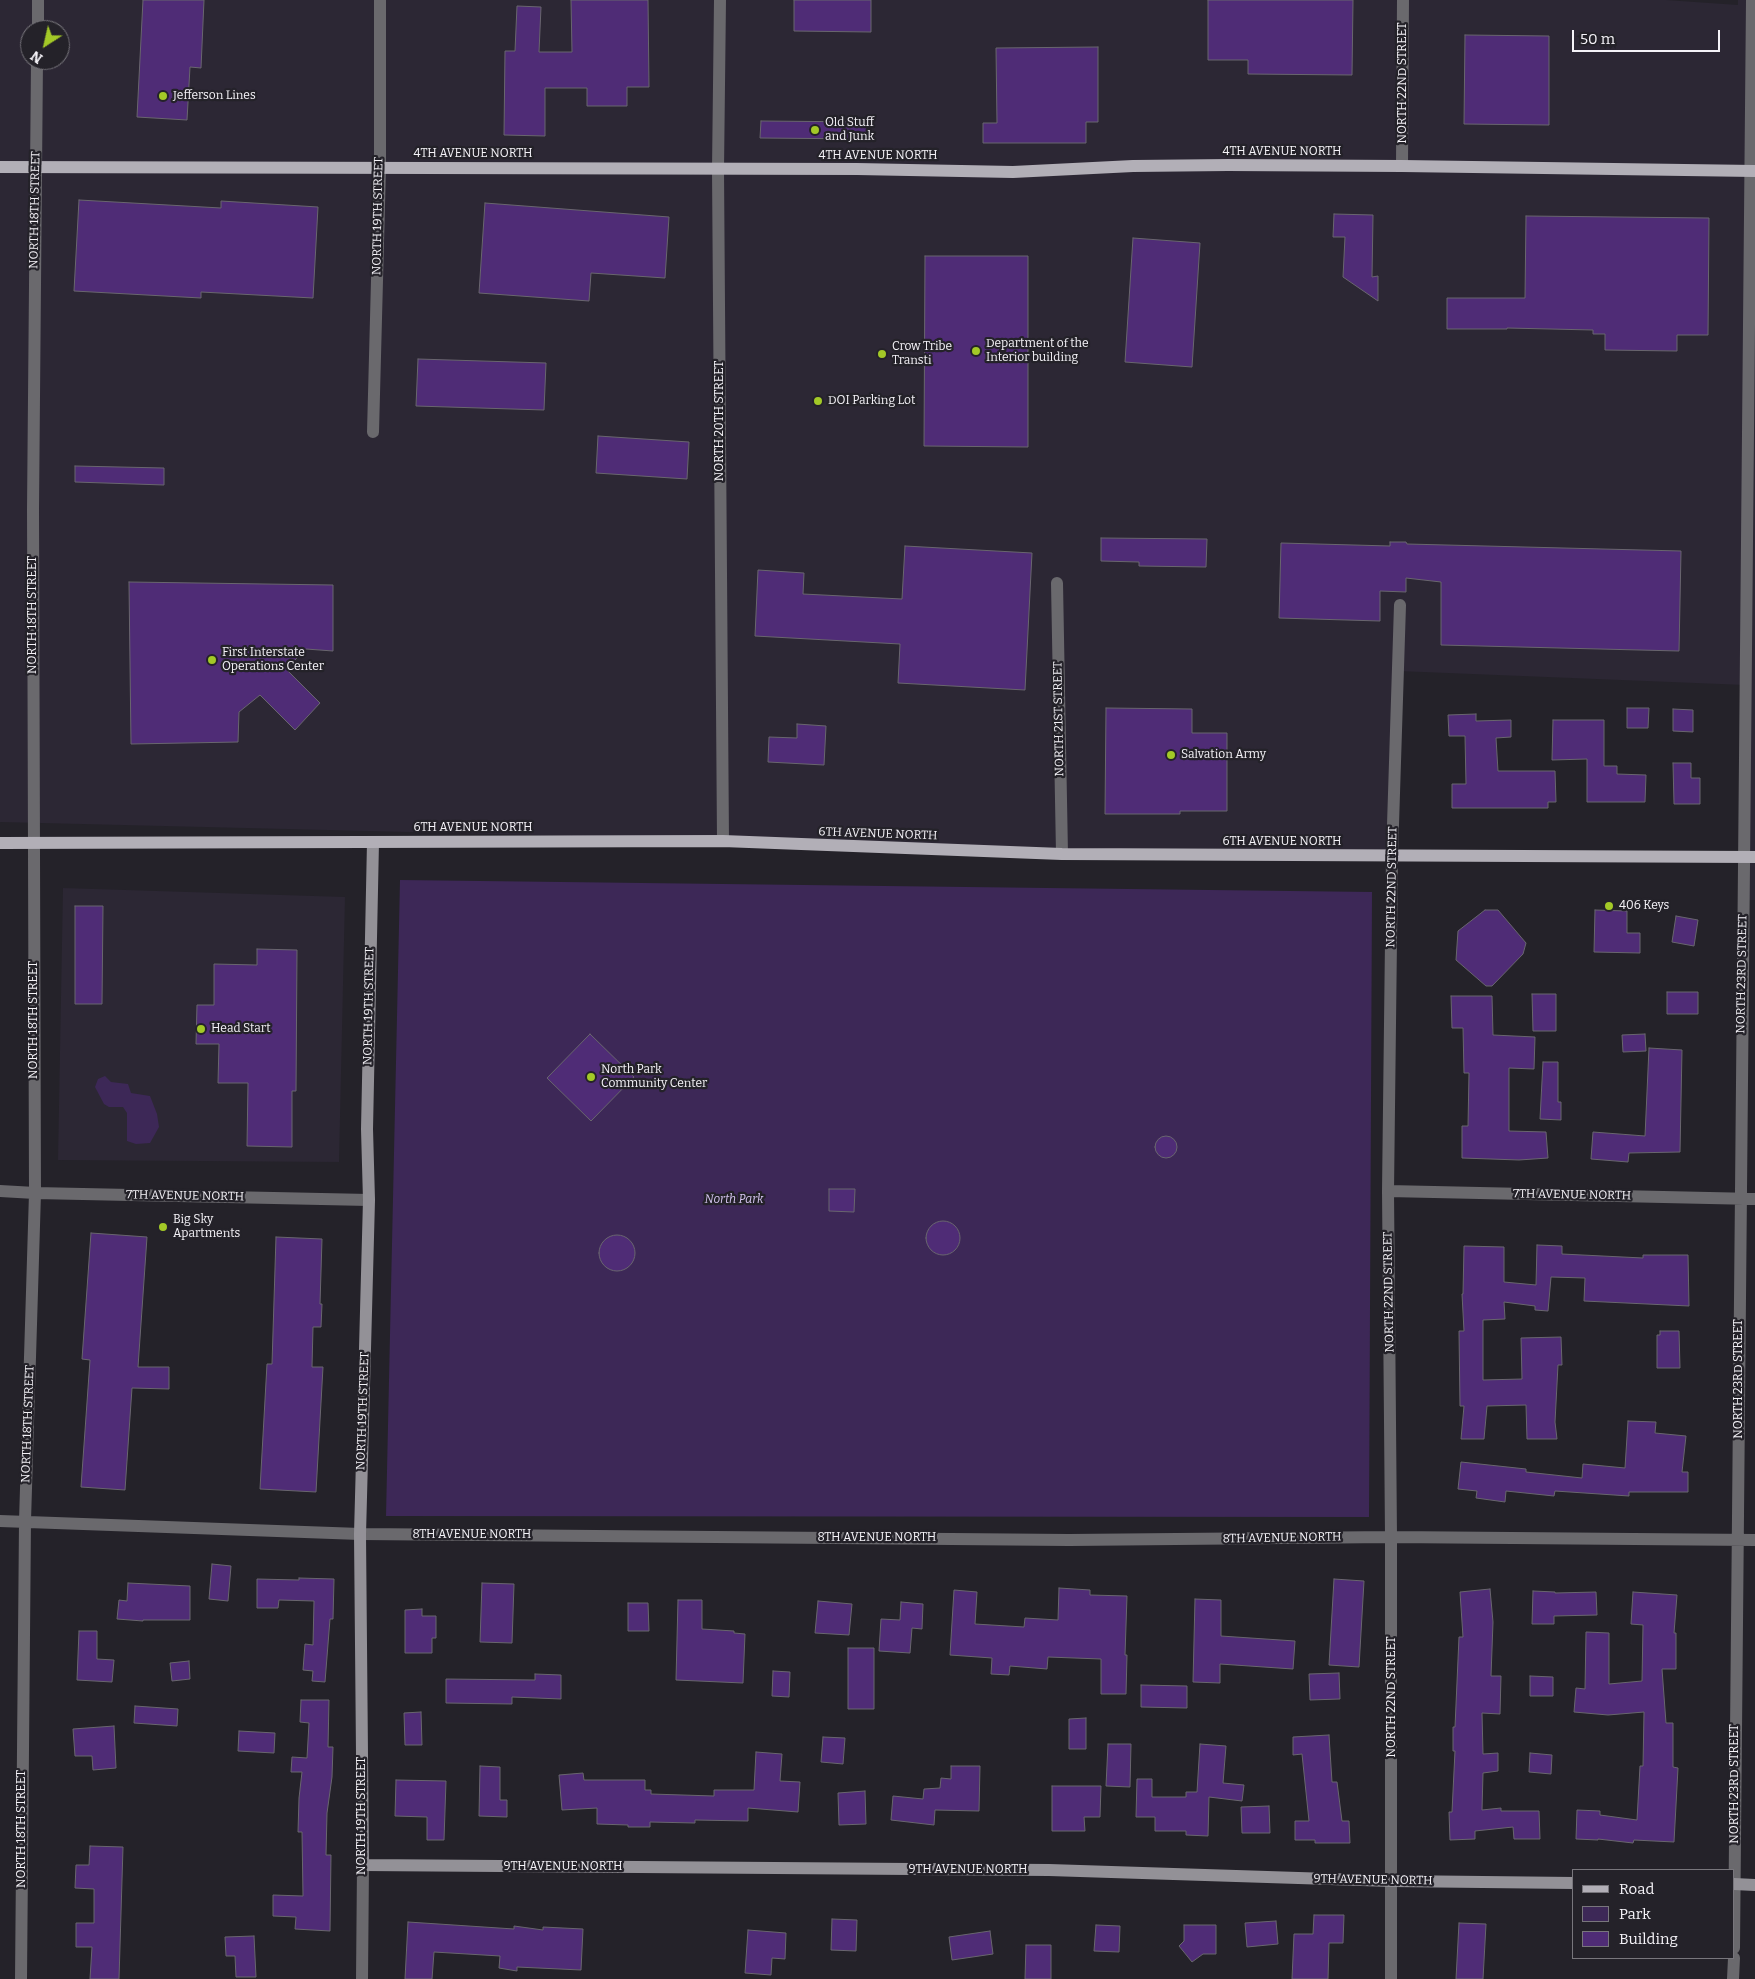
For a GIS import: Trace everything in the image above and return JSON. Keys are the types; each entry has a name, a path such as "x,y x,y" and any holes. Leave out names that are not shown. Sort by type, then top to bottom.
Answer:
{"main road":[{"name":"4TH AVENUE NORTH","path":"0,167 857,169 1013,172 1133,166 1402,166 1753,171"},
{"name":"6TH AVENUE NORTH","path":"0,842 723,841 1062,854 1749,857"}],"street":[{"path":"38,0 38,20"},
{"name":"NORTH 19TH STREET","path":"373,432 380,167 380,0"},
{"name":"NORTH 20TH STREET","path":"720,0 718,170 723,841"},
{"name":"NORTH 22ND STREET","path":"1402,166 1403,0"},
{"name":"NORTH 23RD STREET","path":"1734,1869 1740,1199 1749,857 1753,171 1752,0"},
{"name":"NORTH 18TH STREET","path":"21,1979 25,1521 35,1193 33,509 37,70"},
{"name":"NORTH 21ST STREET","path":"1057,583 1062,854"},
{"name":"NORTH 22ND STREET","path":"1391,1979 1391,1537 1388,1191 1392,856 1400,605"},
{"name":"NORTH 19TH STREET","path":"362,1979 363,1865 360,1534 369,1200 367,1124 373,842"},
{"name":"7TH AVENUE NORTH","path":"0,1191 369,1200"},
{"name":"7TH AVENUE NORTH","path":"1388,1191 1755,1199"},
{"name":"8TH AVENUE NORTH","path":"0,1521 360,1534 1069,1540 1391,1537 1755,1540"},
{"name":"9TH AVENUE NORTH","path":"363,1865 1049,1870 1572,1883"},
{"path":"1735,1884 1755,1884"},
{"path":"1733,1979 1734,1959"}],"shaded area":[{"path":"0,0 1666,0 1738,5 1738,0 1755,0 1755,900 1743,900 1745,685 1398,671 1392,856 0,822"},
{"name":"Head Start","path":"63,888 345,897 339,1162 58,1160"}],"green space":[{"name":"North Park","path":"400,880 1372,892 1369,1517 386,1516"},
{"path":"105,1076 111,1082 128,1084 131,1093 150,1096 157,1114 159,1127 150,1143 136,1144 127,1141 127,1113 123,1107 109,1107 104,1104 95,1087 98,1079"}],"building":[{"path":"143,0 204,0 201,68 190,67 187,120 137,117"},
{"path":"571,0 648,0 649,87 627,87 627,106 587,106 587,88 545,88 545,136 504,135 505,51 515,51 517,6 541,7 539,52 572,52"},
{"path":"794,0 871,0 871,32 794,31"},
{"path":"1208,0 1353,0 1352,75 1248,74 1248,60 1208,60"},
{"path":"1465,35 1549,36 1549,125 1464,124"},
{"path":"1098,47 1098,122 1086,122 1086,143 983,143 983,123 997,123 996,48"},
{"name":"Old Stuff and Junk","path":"761,121 869,122 869,139 760,138"},
{"path":"79,200 221,208 221,201 318,207 313,298 201,292 201,298 74,291"},
{"path":"485,203 669,217 665,278 591,273 589,301 479,293"},
{"path":"1334,214 1373,215 1372,277 1378,276 1378,301 1343,277 1345,237 1333,237"},
{"path":"1526,216 1709,218 1708,335 1677,335 1677,351 1605,350 1605,334 1593,334 1593,330 1447,329 1447,298 1525,298"},
{"path":"1133,238 1200,243 1192,367 1125,362"},
{"name":"Department of the Interior building","path":"925,256 1028,256 1028,447 924,446"},
{"path":"418,359 546,363 544,410 416,406"},
{"path":"598,436 689,442 687,479 596,473"},
{"path":"75,466 164,468 164,485 75,482"},
{"path":"1101,538 1207,539 1206,567 1139,566 1139,562 1101,561"},
{"path":"1390,542 1681,551 1679,651 1441,645 1441,582 1406,578 1406,592 1380,591 1380,621 1279,618 1281,543 1390,546"},
{"path":"905,546 1032,553 1025,690 898,683 900,644 755,636 758,570 804,573 803,594 902,599"},
{"name":"First Interstate Operations Center","path":"129,582 333,585 333,651 306,649 286,669 320,703 295,730 260,695 239,712 238,742 131,744"},
{"name":"Salvation Army","path":"1106,708 1192,709 1192,733 1227,733 1227,811 1180,811 1180,814 1105,814"},
{"path":"1627,708 1649,708 1648,728 1627,728"},
{"path":"1673,709 1693,710 1693,732 1673,731"},
{"path":"1476,714 1476,721 1511,720 1511,737 1496,738 1498,771 1555,771 1556,802 1548,802 1548,808 1452,808 1452,784 1466,784 1465,736 1449,736 1448,715"},
{"path":"1553,720 1604,720 1604,766 1617,766 1617,774 1646,775 1645,802 1587,802 1587,759 1552,760"},
{"path":"797,724 826,726 824,765 768,762 769,737 797,738"},
{"path":"1673,763 1691,763 1691,778 1700,778 1700,804 1674,804"},
{"path":"75,906 103,906 102,1004 75,1004"},
{"path":"1485,910 1498,910 1526,943 1523,954 1492,986 1486,986 1456,960 1458,931"},
{"path":"1595,910 1627,911 1627,933 1640,933 1640,953 1594,952"},
{"path":"1676,916 1698,920 1694,946 1672,942"},
{"path":"257,949 297,950 296,1091 292,1091 292,1147 247,1146 248,1083 218,1083 219,1044 196,1044 197,1005 214,1005 214,964 257,965"},
{"path":"1667,992 1698,992 1698,1014 1667,1014"},
{"path":"1532,994 1556,994 1556,1031 1533,1031"},
{"path":"1451,996 1492,996 1493,1035 1535,1037 1534,1069 1509,1068 1509,1131 1546,1132 1548,1158 1519,1160 1462,1158 1462,1126 1468,1126 1469,1073 1464,1073 1463,1028 1452,1028"},
{"name":"North Park Community Center","path":"590,1034 634,1077 591,1121 547,1078"},
{"path":"1645,1034 1646,1051 1623,1052 1622,1035"},
{"path":"1649,1048 1682,1050 1680,1152 1629,1153 1628,1162 1591,1159 1593,1132 1645,1136"},
{"path":"1543,1062 1558,1062 1558,1102 1561,1102 1561,1120 1540,1119"},
{"path":"1162,1136 1170,1136 1177,1143 1177,1151 1170,1158 1162,1158 1155,1151 1155,1143"},
{"path":"829,1189 855,1189 854,1212 829,1211"},
{"path":"943,1221 950,1222 955,1226 959,1231 959,1245 955,1250 950,1254 943,1255 936,1254 931,1250 927,1245 926,1238 927,1231 931,1226 936,1222"},
{"path":"91,1233 147,1237 138,1367 169,1367 169,1389 132,1388 125,1490 81,1487 90,1360 82,1359"},
{"path":"617,1235 630,1240 635,1253 630,1266 617,1271 604,1266 599,1253 604,1240"},
{"path":"276,1237 322,1239 321,1327 313,1327 312,1367 323,1367 316,1492 260,1489 267,1364 272,1364"},
{"path":"1537,1245 1562,1246 1562,1254 1643,1258 1643,1255 1688,1255 1689,1306 1584,1301 1585,1278 1551,1277 1548,1311 1535,1310 1535,1306 1504,1302 1505,1319 1483,1320 1483,1380 1522,1379 1521,1338 1561,1337 1562,1365 1558,1365 1555,1422 1557,1439 1527,1439 1526,1405 1487,1406 1484,1439 1461,1439 1464,1406 1460,1406 1459,1331 1464,1331 1462,1294 1464,1246 1504,1247 1504,1282 1536,1285"},
{"path":"1660,1331 1679,1331 1680,1368 1657,1368 1657,1335 1660,1335"},
{"path":"1628,1421 1656,1422 1655,1433 1686,1436 1682,1472 1688,1472 1688,1492 1629,1492 1629,1496 1555,1491 1554,1496 1506,1491 1505,1502 1476,1498 1477,1491 1458,1489 1461,1462 1526,1469 1526,1472 1582,1478 1583,1464 1625,1468"},
{"path":"212,1564 231,1566 228,1601 209,1599"},
{"path":"299,1578 334,1579 333,1619 330,1619 325,1682 312,1681 313,1671 303,1670 305,1644 313,1645 314,1601 279,1600 278,1608 257,1608 257,1579 299,1580"},
{"path":"1334,1579 1364,1581 1359,1667 1329,1665"},
{"path":"128,1583 190,1586 190,1620 143,1621 117,1619 119,1600 127,1601"},
{"path":"482,1583 514,1584 512,1643 480,1642"},
{"path":"1059,1588 1090,1590 1090,1595 1127,1596 1126,1694 1101,1694 1101,1659 1048,1657 1047,1669 1010,1666 1009,1675 991,1674 992,1658 950,1655 954,1590 977,1592 975,1624 1024,1627 1025,1618 1058,1620"},
{"path":"1490,1589 1493,1622 1491,1676 1501,1676 1500,1714 1482,1713 1483,1754 1498,1753 1498,1771 1483,1773 1482,1810 1501,1808 1501,1811 1539,1811 1540,1839 1514,1839 1513,1827 1475,1831 1475,1839 1450,1840 1449,1812 1452,1812 1455,1751 1453,1751 1453,1727 1455,1727 1459,1637 1463,1637 1460,1592"},
{"path":"1533,1591 1555,1593 1596,1592 1597,1615 1554,1616 1554,1624 1532,1624"},
{"path":"1633,1592 1677,1595 1674,1633 1676,1633 1676,1669 1662,1669 1666,1723 1673,1723 1673,1767 1678,1768 1674,1842 1634,1840 1633,1843 1598,1839 1576,1839 1577,1810 1600,1811 1600,1815 1637,1820 1640,1766 1643,1766 1644,1712 1608,1715 1574,1712 1576,1688 1585,1689 1586,1632 1609,1633 1609,1684 1642,1681 1643,1625 1631,1624"},
{"path":"1195,1599 1221,1600 1221,1636 1295,1641 1293,1669 1220,1664 1220,1683 1193,1682"},
{"path":"678,1600 702,1600 702,1629 734,1631 734,1633 745,1634 743,1683 676,1680"},
{"path":"818,1601 852,1604 849,1635 815,1633"},
{"path":"901,1602 923,1604 922,1629 912,1628 910,1653 879,1651 881,1619 900,1620"},
{"path":"628,1603 648,1603 649,1631 628,1631"},
{"path":"422,1609 422,1616 436,1616 436,1638 432,1638 432,1653 405,1653 405,1610"},
{"path":"79,1631 97,1631 97,1659 114,1660 112,1682 77,1680"},
{"path":"848,1648 874,1648 874,1709 848,1709"},
{"path":"189,1661 190,1679 172,1681 170,1663"},
{"path":"773,1671 790,1672 789,1697 772,1696"},
{"path":"1339,1673 1340,1699 1310,1700 1309,1674"},
{"path":"535,1674 561,1675 561,1699 512,1697 512,1704 446,1703 446,1679 535,1680"},
{"path":"1530,1676 1553,1677 1553,1696 1530,1696"},
{"path":"1141,1685 1187,1686 1187,1708 1141,1707"},
{"path":"301,1700 329,1700 328,1747 333,1747 332,1777 327,1813 326,1855 331,1855 330,1931 295,1929 296,1917 273,1916 273,1895 303,1896 302,1832 298,1832 302,1772 291,1772 292,1757 307,1758 309,1723 300,1722"},
{"path":"135,1706 178,1709 177,1726 134,1723"},
{"path":"421,1712 422,1745 405,1745 404,1713"},
{"path":"1086,1718 1086,1749 1069,1749 1069,1719"},
{"path":"114,1726 116,1768 93,1770 92,1756 75,1756 73,1729"},
{"path":"239,1731 275,1733 274,1753 238,1751"},
{"path":"1329,1735 1332,1782 1337,1782 1342,1821 1349,1821 1350,1843 1315,1843 1315,1840 1295,1840 1295,1821 1309,1821 1302,1754 1293,1755 1293,1737"},
{"path":"823,1737 845,1738 843,1764 821,1762"},
{"path":"1108,1744 1131,1744 1130,1787 1106,1786"},
{"path":"1200,1744 1226,1746 1223,1783 1244,1785 1242,1801 1209,1797 1208,1836 1186,1835 1186,1831 1155,1831 1155,1817 1136,1817 1137,1779 1152,1779 1152,1797 1186,1797 1186,1792 1197,1792"},
{"path":"756,1752 782,1754 780,1781 800,1782 798,1812 748,1808 748,1821 695,1820 695,1823 650,1822 650,1827 628,1827 628,1825 597,1824 597,1808 562,1810 559,1775 583,1773 584,1780 645,1780 645,1790 651,1790 651,1794 714,1796 714,1790 754,1790"},
{"path":"1530,1753 1552,1755 1551,1774 1529,1772"},
{"path":"480,1766 500,1767 500,1800 507,1800 507,1817 479,1816"},
{"path":"951,1766 980,1766 979,1811 935,1810 934,1825 891,1820 893,1796 923,1799 924,1789 940,1788 941,1778 951,1779"},
{"path":"396,1780 446,1781 444,1840 427,1840 427,1817 395,1816"},
{"path":"1052,1786 1101,1786 1100,1817 1084,1817 1085,1831 1052,1831"},
{"path":"865,1791 866,1824 839,1825 838,1793"},
{"path":"1269,1806 1270,1833 1242,1833 1241,1807"},
{"path":"90,1846 123,1847 119,1979 90,1979 92,1947 76,1947 76,1923 94,1923 94,1889 75,1888 76,1865 89,1865"},
{"path":"1314,1915 1344,1915 1343,1943 1329,1943 1328,1979 1292,1979 1294,1934 1313,1934"},
{"path":"832,1919 857,1920 856,1951 831,1950"},
{"path":"1276,1921 1278,1944 1247,1947 1245,1923"},
{"path":"408,1922 514,1929 514,1926 543,1930 543,1927 583,1929 581,1970 517,1967 517,1971 499,1968 500,1956 434,1952 432,1979 405,1979"},
{"path":"1459,1923 1486,1924 1483,1979 1456,1979"},
{"path":"1096,1925 1120,1926 1119,1952 1094,1951"},
{"path":"1184,1925 1216,1925 1216,1954 1203,1954 1192,1962 1179,1946 1184,1941"},
{"path":"748,1930 786,1933 785,1959 772,1958 771,1975 745,1973"},
{"path":"990,1931 993,1954 952,1960 949,1937"},
{"path":"254,1936 256,1977 236,1977 235,1956 226,1956 225,1937"},
{"path":"1026,1945 1051,1945 1051,1979 1025,1979"}],"place":[{"name":"Jefferson Lines","path":"163,96"},
{"name":"Old Stuff and Junk","path":"815,130"},
{"name":"Department of the Interior building","path":"976,351"},
{"name":"Crow Tribe Transti","path":"882,354"},
{"name":"DOI Parking Lot","path":"818,401"},
{"name":"First Interstate Operations Center","path":"212,660"},
{"name":"Salvation Army","path":"1171,755"},
{"name":"406 Keys","path":"1609,906"},
{"name":"Head Start","path":"201,1029"},
{"name":"North Park Community Center","path":"591,1077"},
{"name":"Big Sky Apartments","path":"163,1227"}]}
